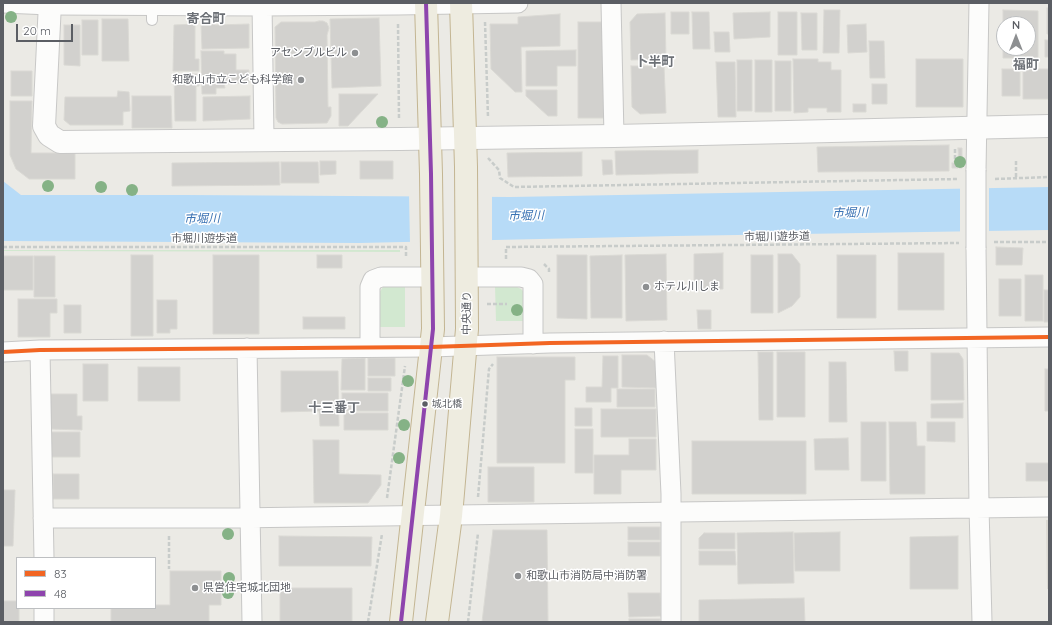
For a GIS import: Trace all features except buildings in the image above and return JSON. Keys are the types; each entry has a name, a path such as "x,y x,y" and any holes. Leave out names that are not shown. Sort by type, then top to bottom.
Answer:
{"highway":[{"path":"401,622 433,329 431,167 426,4"},
{"name":"中央通り","path":"437,622 451,516 468,329 466,167 461,4"}],"street":[{"path":"3,3 50,4 152,13 262,4 398,5 518,3"},
{"path":"611,3 614,136"},
{"path":"979,3 978,128 976,170 979,507 982,622"},
{"path":"50,4 44,126 49,135 60,142 264,139 430,139 1049,126"},
{"path":"262,4 264,139"},
{"path":"370,347 370,287 373,280 432,266"},
{"path":"467,266 529,278 533,284 533,344"},
{"path":"3,352 105,344 247,348 466,346 664,341 1049,337"},
{"path":"664,341 671,512 672,622"},
{"path":"247,348 252,622"},
{"path":"40,350 44,557"},
{"path":"43,518 451,516 1049,507"},
{"path":"44,609 44,622"}],"path":[{"path":"489,4 488,15 485,20 488,158 499,170 500,178 514,187 960,179"},
{"path":"398,5 400,139"},
{"path":"1016,161 1016,178"},
{"path":"1004,178 1049,177"},
{"name":"市堀川遊歩道","path":"506,256 506,247 977,244 1049,242"},
{"name":"市堀川遊歩道","path":"3,247 406,247 406,256"},
{"path":"487,304 507,304"},
{"path":"478,498 489,369 495,360 496,345"},
{"path":"389,486 405,367 405,346"},
{"path":"169,530 169,569"},
{"path":"368,622 382,532"},
{"path":"468,622 478,533 472,537"}],"shaded area":[{"path":"1046,520 1049,520 1049,589 1047,589"}],"green space":[{"path":"400,250 400,252 3,251"},
{"path":"389,285 405,285 405,327 379,327 379,293 383,287"},
{"path":"495,286 515,286 526,294 526,321 496,321"}],"water":[{"name":"市堀川","path":"3,181 21,195 511,197 1049,187 1049,230 359,243 3,241"}],"pier":[{"path":"989,186 989,233 960,234 960,187"},
{"path":"409,194 492,195 492,242 410,244"}],"transit line":[{"name":"48","path":"401,622 433,329 431,174 426,3"},
{"name":"83","path":"3,352 40,350 431,347 550,343 1049,337"}],"place":[{"name":"アセンブルビル","path":"355,53"},
{"name":"和歌山市立こども科学館","path":"301,80"},
{"name":"ホテル川しま","path":"646,287"},
{"name":"城北橋","path":"425,404"},
{"name":"和歌山市消防局中消防署","path":"518,576"},
{"name":"県営住宅城北団地","path":"195,588"}],"district":[{"name":"寄合町","path":"206,19"},
{"name":"卜半町","path":"655,62"},
{"name":"福町","path":"1026,65"},
{"name":"十三番丁","path":"334,408"}]}
